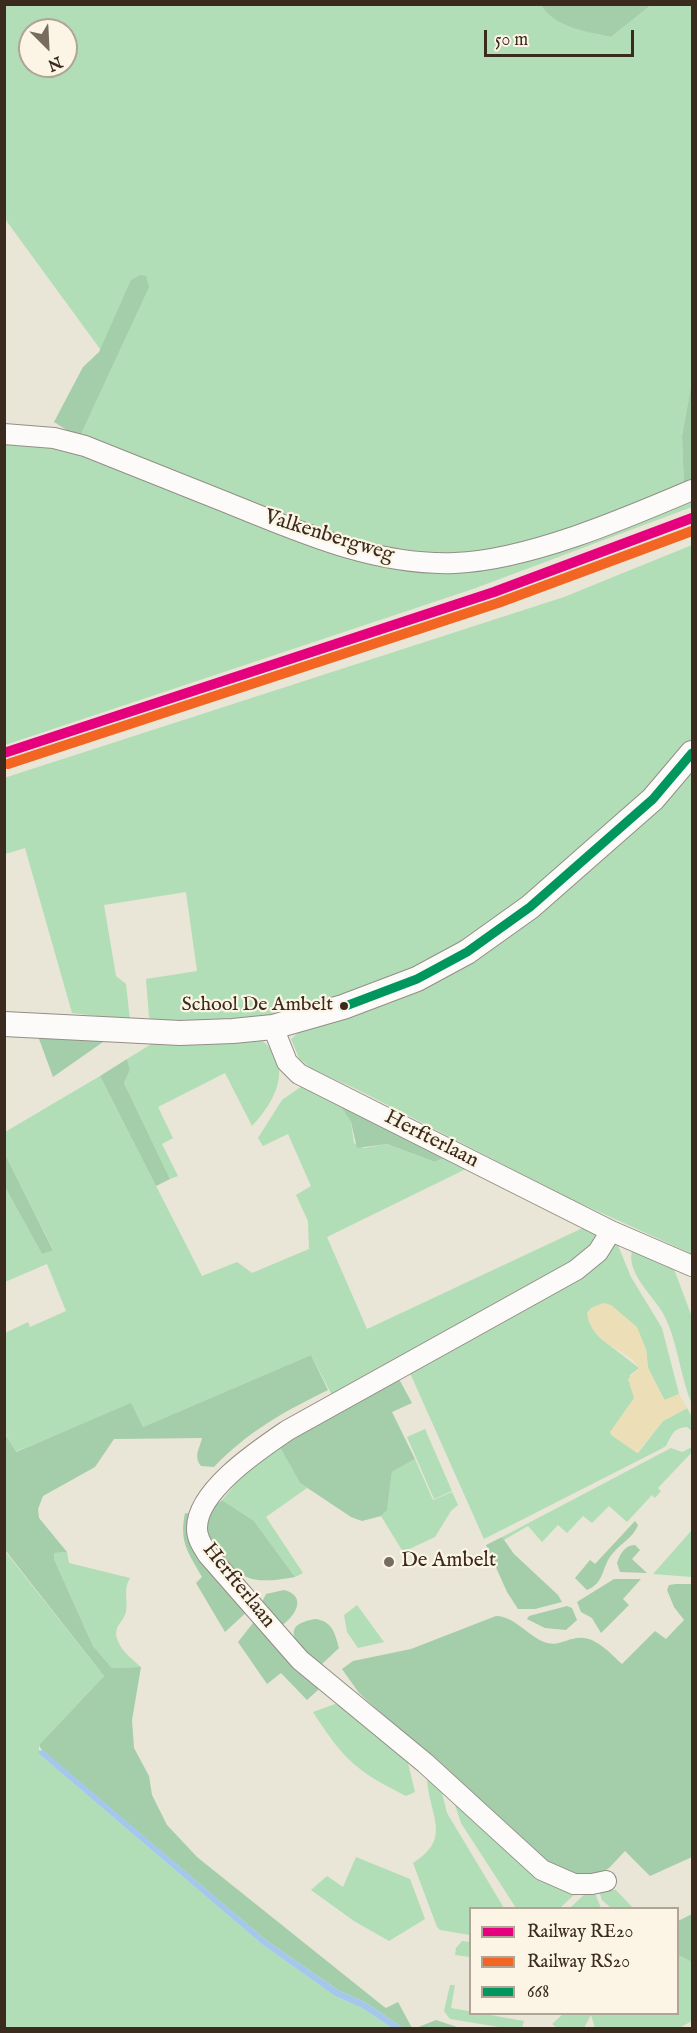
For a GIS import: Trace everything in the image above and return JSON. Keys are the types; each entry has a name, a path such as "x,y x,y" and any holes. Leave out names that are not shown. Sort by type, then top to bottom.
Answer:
{"street":[{"name":"Valkenbergweg","path":"4,434 54,438 85,446 331,542 392,558 434,563 457,563 507,555 589,530 693,490"},
{"path":"4,1024 180,1033 273,1027 343,1007 417,979 467,952 530,907 653,799 693,753"},
{"name":"Herfterlaan","path":"273,1027 287,1062 299,1074 611,1231 693,1266"},
{"name":"Herfterlaan","path":"606,1881 574,1884 542,1870 425,1763 300,1660 208,1554 199,1541 197,1530 199,1518 210,1496 256,1452 288,1430 584,1265 598,1252 611,1231"}],"green space":[{"path":"4,5 541,5 554,18 563,23 611,37 651,5 692,5 692,381 682,436 684,487 646,503 516,546 438,557 366,547 77,437 103,353 5,219"},
{"path":"541,5 651,5 611,37 572,27 554,19"},
{"path":"140,275 146,276 149,287 79,438 54,422 83,367 99,352 131,280"},
{"path":"692,381 692,483 684,487 682,436"},
{"path":"4,439 70,447 227,509 451,567 692,495 692,507 473,589 5,745"},
{"path":"692,545 692,741 673,767 627,816 474,937 396,980 256,1019 154,1022 149,1017 146,979 197,971 186,892 104,905 116,976 126,984 130,1020 72,1013 25,848 5,854 4,778 564,597"},
{"path":"692,764 692,1254 573,1200 356,1089 310,1068 299,1058 291,1039 302,1029 402,995"},
{"path":"35,1028 113,1035 53,1077"},
{"path":"260,1039 271,1049 277,1060 278,1082 268,1105 252,1126 225,1073 158,1107 173,1138 162,1144 178,1176 170,1179 124,1083 130,1070 127,1059 158,1040"},
{"path":"127,1059 130,1070 124,1083 170,1179 156,1186 100,1076"},
{"path":"100,1076 202,1276 237,1262 252,1273 309,1249 308,1221 296,1195 311,1186 288,1134 263,1146 258,1138 282,1100 302,1086 340,1101 351,1122 354,1143 364,1148 387,1144 435,1162 451,1154 472,1166 327,1237 367,1329 587,1226 598,1234 595,1248 334,1399 311,1355 143,1427 131,1404 15,1452 5,1432 5,1333 28,1322 30,1327 66,1311 47,1264 5,1282 5,1187 42,1254 53,1249 5,1154 5,1132"},
{"path":"341,1106 451,1154 435,1162 387,1144 357,1148 351,1122"},
{"path":"5,1154 53,1250 42,1254 5,1187"},
{"path":"617,1243 631,1277 662,1328 679,1394 665,1401 648,1368 646,1349 588,1321 600,1338 639,1368 630,1375 635,1398 611,1432 638,1453 663,1421 687,1408 692,1417 692,1431 687,1427 679,1429 666,1446 659,1450 484,1539 410,1373"},
{"path":"633,1248 672,1264 692,1317 692,1404 667,1321 635,1272 631,1256"},
{"path":"311,1355 328,1390 267,1423 240,1443 214,1467 201,1466 199,1462 197,1455 202,1438 114,1439 95,1467 43,1496 38,1509 39,1518 67,1552 54,1553 54,1559 93,1646 112,1668 141,1667 132,1720 134,1748 149,1776 152,1795 167,1825 197,1857 383,2006 386,2008 398,2002 412,2028 403,2028 365,2002 338,1990 266,1940 41,1749 39,1745 104,1676 5,1550 4,1432 16,1452 131,1403 143,1427"},
{"path":"399,1379 412,1403 392,1412 415,1459 392,1472 387,1510 381,1516 362,1521 351,1517 300,1483 278,1444"},
{"path":"425,1429 452,1491 434,1499 407,1437"},
{"path":"278,1444 300,1483 307,1488 266,1517 303,1573 295,1577 254,1521 222,1500 248,1469"},
{"path":"692,1447 692,1452 658,1488 661,1491 655,1498 652,1495 627,1522 609,1506 592,1523 583,1516 567,1533 558,1525 542,1542 528,1526 504,1540 502,1537 671,1448 682,1452"},
{"path":"415,1459 433,1500 452,1492 458,1505 451,1511 435,1537 403,1552 381,1516 387,1509 392,1472"},
{"path":"222,1500 254,1521 295,1577 277,1580 252,1579 242,1575 226,1561 205,1537 208,1511"},
{"path":"185,1513 191,1514 250,1609 225,1632 196,1583 202,1577 184,1539"},
{"path":"635,1521 638,1525 633,1533 609,1558 597,1583 587,1590 575,1578 590,1560 595,1564"},
{"path":"692,1530 692,1577 653,1574"},
{"path":"502,1537 514,1554 558,1595 562,1602 535,1609 518,1609 507,1592 486,1545"},
{"path":"635,1545 640,1550 632,1559 647,1573 620,1572 617,1563 620,1556 626,1548"},
{"path":"4,1550 104,1676 39,1745 39,1754 263,1945 335,1996 362,2008 392,2028 5,2028"},
{"path":"67,1552 69,1563 130,1578 126,1590 124,1618 116,1634 123,1650 141,1667 112,1668 93,1646 54,1559 54,1553"},
{"path":"614,1579 641,1579 623,1599 629,1605 601,1633 592,1618 581,1612 577,1602"},
{"path":"692,1584 692,1857 650,1876 625,1851 609,1868 593,1878 554,1870 359,1693 342,1669 353,1661 411,1649 496,1616 509,1619 544,1642 554,1644 579,1638 590,1639 605,1648 622,1664 655,1631 666,1639 684,1620 674,1607 667,1590 669,1585"},
{"path":"284,1590 296,1597 297,1607 291,1617 281,1626 262,1602 266,1594"},
{"path":"357,1605 384,1642 358,1648 347,1632 344,1615"},
{"path":"567,1606 572,1608 577,1620 566,1630 545,1628 527,1619 529,1616"},
{"path":"257,1618 318,1683 318,1690 307,1700 281,1673 267,1684 238,1642"},
{"path":"316,1619 330,1626 339,1648 321,1665 315,1664 294,1637 297,1626"},
{"path":"335,1704 352,1711 407,1759 415,1792 406,1796 374,1779 352,1762 333,1742 313,1712"},
{"path":"427,1776 440,1785 447,1813 503,1907 469,1907 469,1935 440,1930 437,1927 413,1863 433,1844 436,1835"},
{"path":"456,1800 578,1891 561,1907 515,1907 461,1823 454,1802"},
{"path":"356,1857 410,1879 425,1919 389,1941 354,1921 311,1890 327,1876 343,1887"},
{"path":"598,1888 616,1890 632,1907 610,1907 602,1900"},
{"path":"588,1891 594,1891 601,1907 571,1907"},
{"path":"692,1914 692,1962 679,1956 679,1920"},
{"path":"462,1941 469,1942 469,1957 455,1955 456,1948"},
{"path":"679,1956 692,1962 692,2021 679,2028 595,2028 591,2015 679,2015"},
{"path":"450,1985 455,1985 451,2008 469,2011 469,2015 490,2015 524,2021 522,2028 505,2028 450,2019 444,2011"},
{"path":"562,2015 591,2015 584,2028 557,2028 552,2024"},
{"path":"436,2020 460,2028 416,2028"}],"sand":[{"path":"603,1303 611,1305 637,1327 646,1349 648,1368 664,1400 679,1394 687,1408 663,1421 637,1453 610,1432 634,1398 628,1379 639,1368 627,1355 602,1340 590,1324 587,1313 591,1308"}],"water":[{"path":"43,1750 266,1940 338,1990 365,2002 403,2028 392,2028 362,2008 335,1996 263,1945 39,1754 38,1751"}],"rail line":[{"name":"RE20","path":"4,753 494,592 692,518"},
{"name":"RS20","path":"8,764 498,603 692,531"}],"transit line":[{"name":"668","path":"343,1007 417,979 467,952 530,907 653,799 692,753"}],"place":[{"name":"School De Ambelt","path":"344,1006"},
{"name":"De Ambelt","path":"389,1562"}]}
